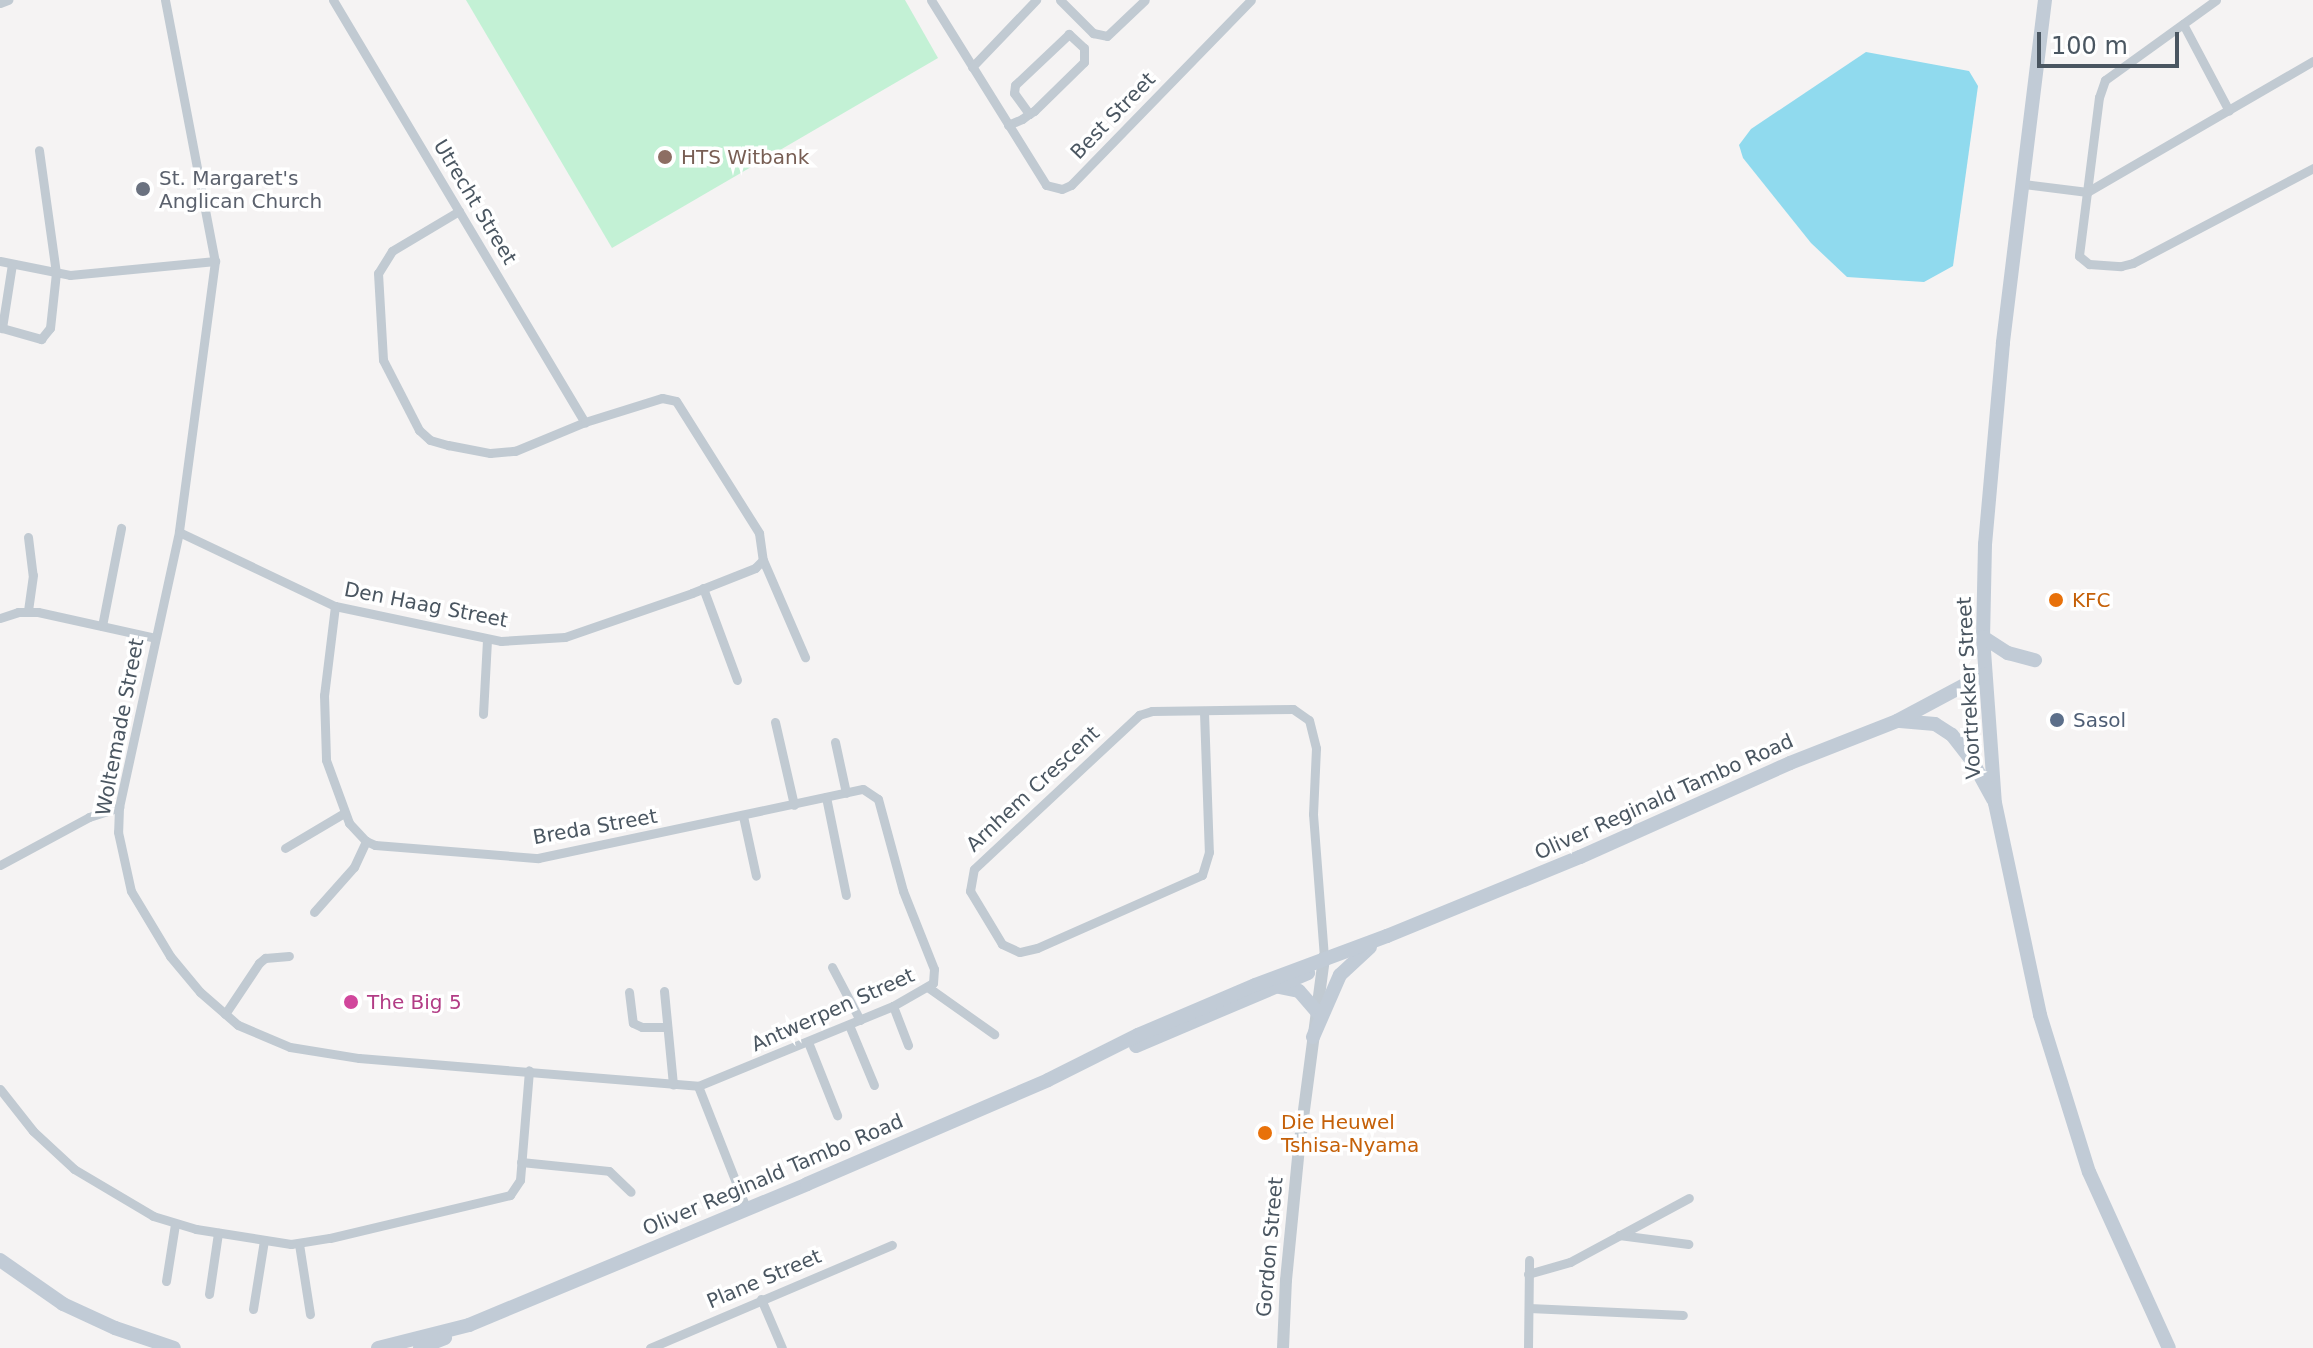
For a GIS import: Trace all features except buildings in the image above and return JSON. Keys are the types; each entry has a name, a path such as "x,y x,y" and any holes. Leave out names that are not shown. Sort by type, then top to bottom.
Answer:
{"main road":[{"name":"Voortrekker Street","path":"2045,0 2003,343 1985,544 1983,637 1995,803 2040,1015 2084,1158 2169,1348"},
{"path":"1983,637 2008,653 2035,660"},
{"name":"Oliver Reginald Tambo Road","path":"420,1348 1091,1060 1138,1035 1387,936 1897,721 1985,674"},
{"path":"1897,721 1935,724 1952,735 1995,803"},
{"path":"1313,1037 1340,975 1357,957 1387,936"},
{"name":"Oliver Reginald Tambo Road","path":"1091,1060 1140,1044 1277,986 1323,962"},
{"path":"1277,986 1295,989 1317,1012"},
{"path":"0,1260 63,1304 115,1328 174,1348"},
{"name":"Oliver Reginald Tambo Road","path":"378,1348 469,1325"}],"street":[{"path":"0,3 8,0"},
{"name":"Woltemade Street","path":"165,0 215,261 179,532 119,807 121,854 131,891 144,917 190,980 238,1025 290,1047 359,1058 698,1086"},
{"name":"Utrecht Street","path":"333,0 585,422"},
{"name":"Best Street","path":"931,0 1046,185 1054,189 1071,185 1251,0"},
{"path":"972,67 1036,0"},
{"path":"1060,0 1093,33 1107,36 1145,0"},
{"path":"2216,0 2105,80 2099,97 2079,256 2089,264 2121,266 2313,168"},
{"path":"2183,24 2229,111"},
{"path":"1008,125 1029,114 1084,62 1084,48 1069,34 1015,85 1014,93 1029,114"},
{"path":"2024,184 2087,192 2313,61"},
{"path":"12,264 2,328 38,340 46,336 50,328 56,273 39,150"},
{"path":"459,211 392,251 378,273 383,360 413,422 430,440 490,453 515,451 585,422 662,398 676,401 759,533 764,550 763,560 805,657"},
{"path":"0,261 77,275 215,261"},
{"path":"102,626 121,528"},
{"name":"Den Haag Street","path":"179,532 335,606 487,639 525,642 565,637 755,568 763,560"},
{"path":"28,537 33,575 28,611"},
{"path":"703,588 737,680"},
{"path":"314,912 354,867 366,841 344,813 323,738 324,695 335,606"},
{"path":"0,618 28,611 155,638"},
{"path":"483,714 487,639"},
{"name":"Arnhem Crescent","path":"1204,712 1209,852 1205,869 1196,879 1037,948 1010,951 997,937 970,891 974,869 1139,715 1152,711 1281,708 1303,713"},
{"name":"Gordon Street","path":"1283,1348 1286,1272 1323,962 1313,814 1316,748 1309,720 1303,713"},
{"path":"775,722 794,805"},
{"path":"835,742 846,793"},
{"name":"Breda Street","path":"366,841 390,847 538,858 868,790 878,799 903,891"},
{"path":"826,797 846,895"},
{"path":"0,865 89,817 119,807"},
{"path":"285,848 344,813"},
{"path":"743,816 756,876"},
{"name":"Antwerpen Street","path":"698,1086 849,1025 929,988 934,969 903,891"},
{"path":"225,1014 259,963 265,958 289,956"},
{"path":"832,967 860,1020"},
{"path":"929,988 994,1034"},
{"path":"664,991 673,1085"},
{"path":"629,992 633,1023 642,1027 667,1027"},
{"path":"893,1006 908,1045"},
{"path":"849,1025 874,1085"},
{"path":"808,1042 837,1115"},
{"path":"0,1089 33,1131 74,1169 153,1216 218,1233 299,1244 503,1198 518,1186 529,1070"},
{"path":"698,1086 746,1208"},
{"path":"521,1162 609,1171 631,1192"},
{"path":"1528,1274 1570,1262 1689,1198"},
{"path":"166,1281 175,1224"},
{"path":"209,1294 218,1233"},
{"path":"1619,1235 1688,1244"},
{"path":"253,1309 264,1240"},
{"path":"299,1244 310,1314"},
{"name":"Plane Street","path":"650,1348 892,1245"},
{"path":"1528,1348 1529,1260"},
{"path":"761,1299 782,1348"},
{"path":"1529,1308 1683,1315"}],"green space":[{"name":"HTS Witbank","path":"466,0 905,0 938,58 612,248"}],"water":[{"path":"1866,52 1969,71 1978,86 1953,266 1924,282 1847,277 1811,243 1743,158 1739,145 1751,129"}],"place":[{"name":"HTS Witbank","path":"665,157"},
{"name":"St. Margaret's Anglican Church","path":"143,189"},
{"name":"KFC","path":"2056,600"},
{"name":"Sasol","path":"2057,720"},
{"name":"The Big 5","path":"351,1002"},
{"name":"Die Heuwel Tshisa-Nyama","path":"1265,1133"}]}
